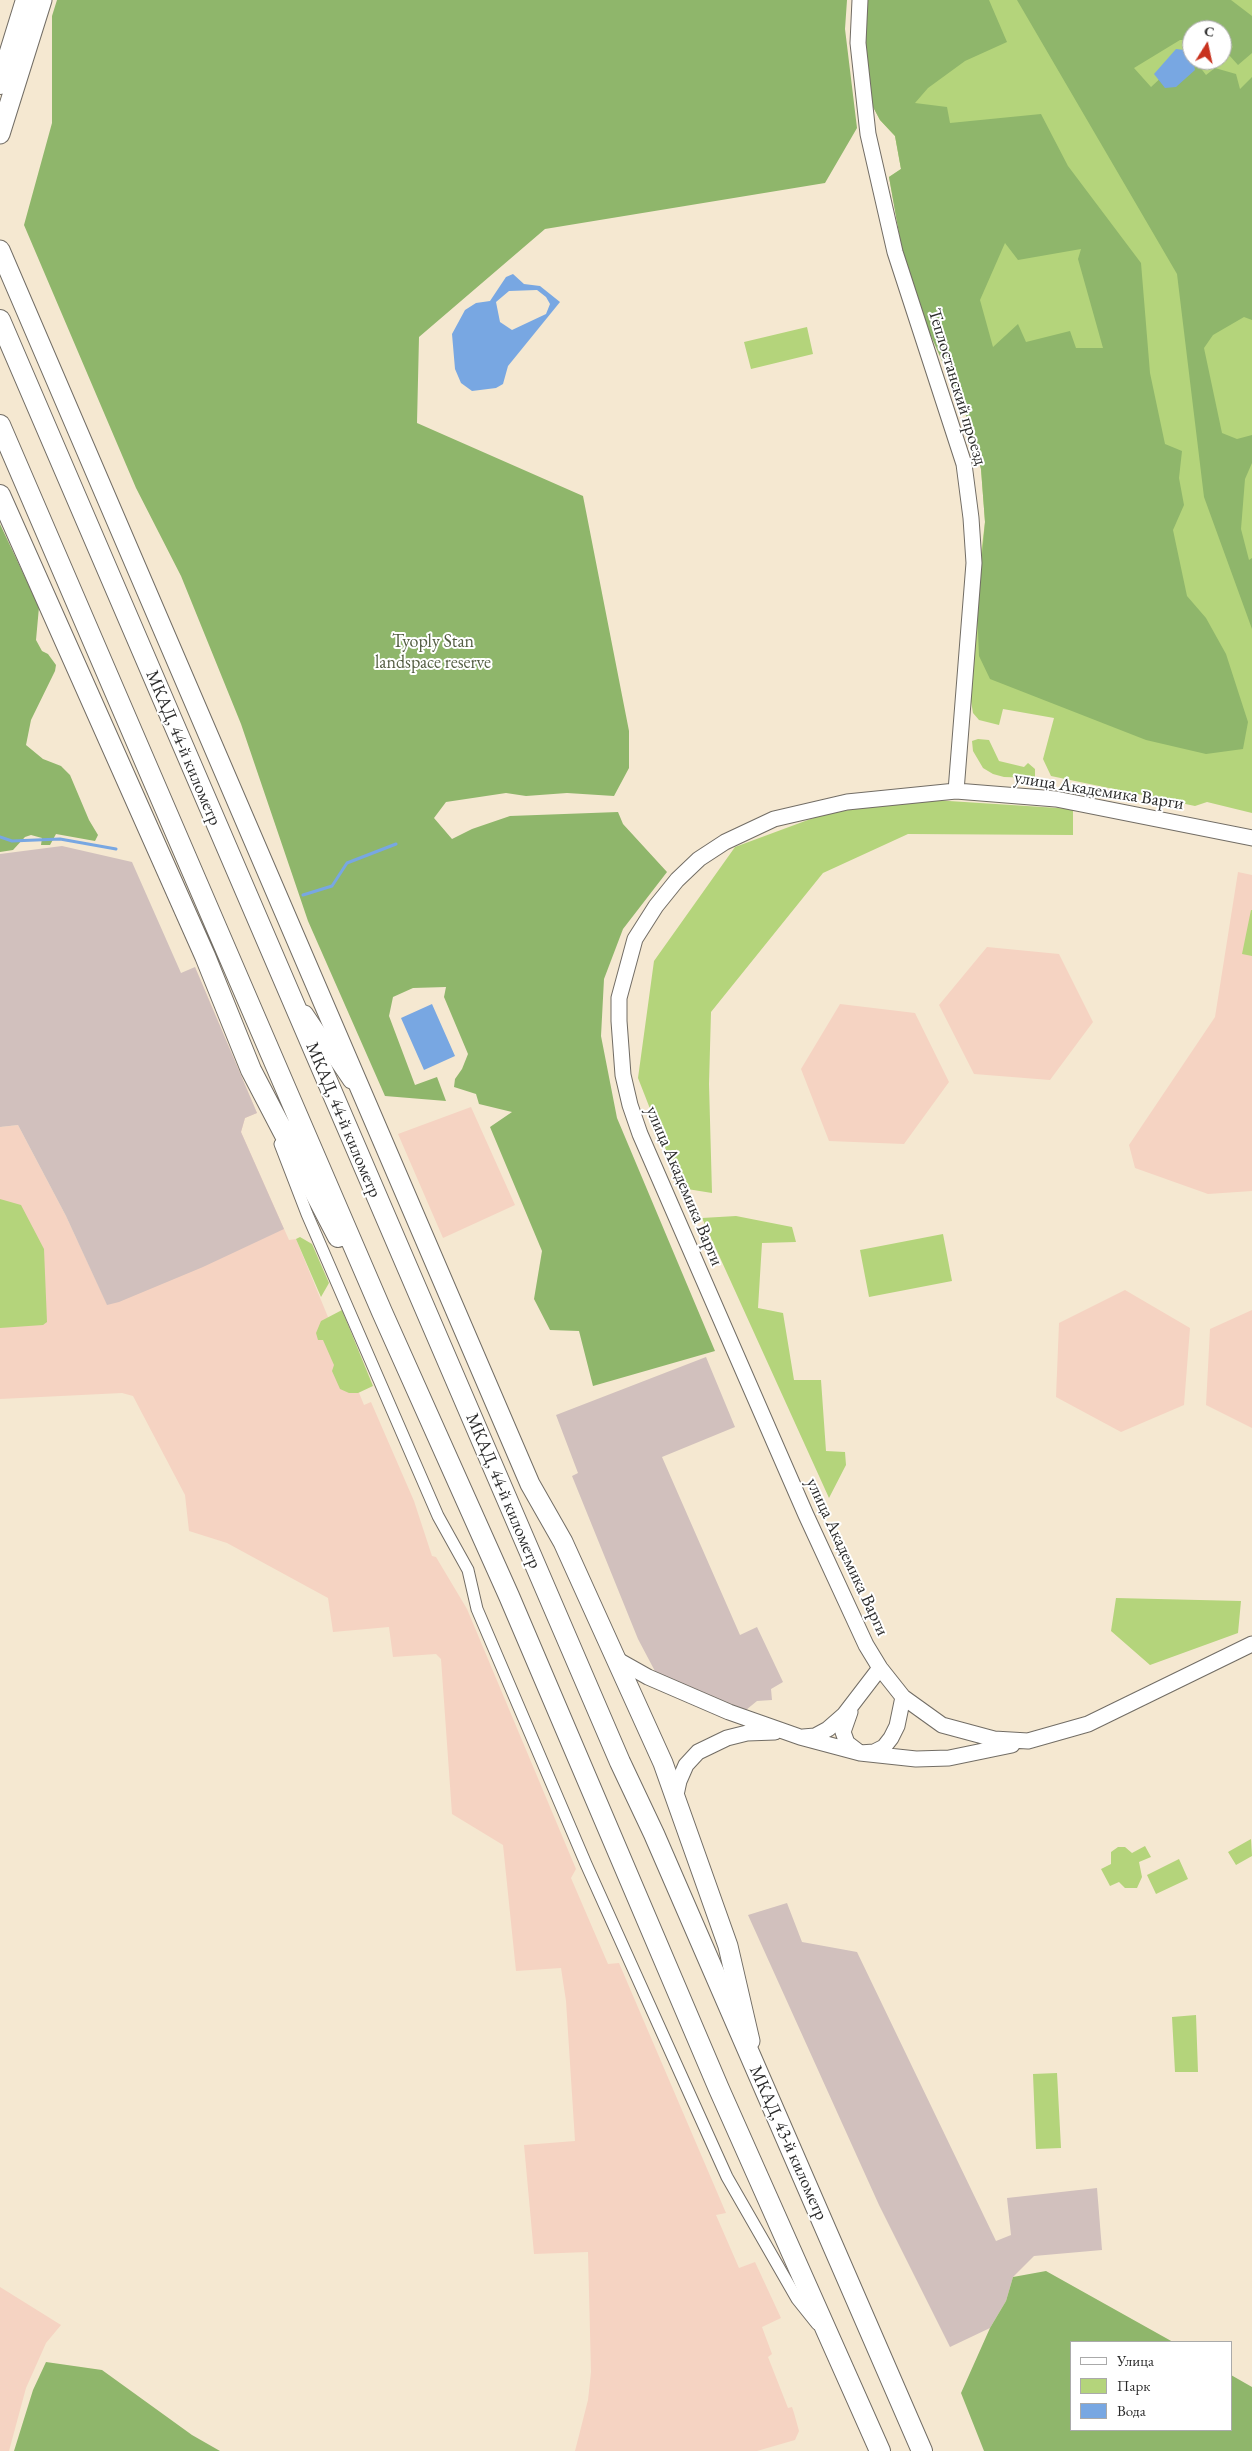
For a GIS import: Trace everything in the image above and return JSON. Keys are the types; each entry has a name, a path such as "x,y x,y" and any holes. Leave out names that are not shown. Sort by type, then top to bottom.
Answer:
{"highway":[{"path":"0,84 26,0"},
{"name":"МКАД, 44-й километр","path":"0,320 616,1753 654,1834"},
{"name":"МКАД, 44-й километр","path":"0,425 382,1312 509,1596 614,1847 834,2348"},
{"path":"0,495 205,956 251,1070 321,1207 382,1312"},
{"name":"МКАД, 43-й километр","path":"654,1834 922,2451"},
{"path":"834,2348 880,2451"}],"main road":[{"path":"0,134 42,0"},
{"path":"0,250 530,1484 563,1542 676,1795 728,1946 757,2073"}],"street":[{"name":"Теплостанский проезд","path":"860,0 858,43 870,143 895,252 964,464 971,518 974,563 956,791"},
{"name":"улица Академика Варги","path":"1252,838 1056,799 956,791 902,795 811,809 774,819 725,842 697,861 677,880 656,906 635,939 619,998 623,1075 630,1105 640,1134 816,1538 866,1645 880,1668 904,1697 942,1725 994,1739 1016,1741 1040,1738 1088,1724 1252,1644"},
{"path":"285,984 366,1103"},
{"path":"251,1070 307,1214 438,1516 468,1570 477,1609 586,1864 727,2177 798,2299 834,2348"},
{"path":"616,1659 640,1673 728,1712 800,1737 814,1736 828,1729 856,1702"},
{"path":"880,1668 847,1718 843,1732 847,1743 860,1753 874,1752 884,1747 897,1726 904,1697"},
{"path":"676,1795 679,1780 686,1765 698,1752 712,1743 747,1733 774,1732 860,1753 916,1759 950,1758 1040,1738"}],"shaded area":[{"path":"62,846 132,862 181,973 195,967 257,1113 245,1118 241,1132 284,1229 203,1267 119,1302 107,1305 66,1216 18,1125 0,1127 0,854"},
{"path":"1238,872 1252,875 1252,1191 1208,1194 1135,1168 1129,1145 1215,1017"},
{"path":"987,947 1059,954 1093,1022 1050,1080 974,1074 939,1005"},
{"path":"195,967 257,1113 245,1118 241,1132 289,1240 296,1239 364,1405 371,1402 414,1501 432,1556 436,1557 467,1609 576,1869 571,1878 608,1964 619,1963 726,2213 716,2215 739,2268 755,2262 781,2318 762,2327 772,2354 768,2357 788,2408 792,2407 794,2413 799,2431 795,2440 757,2451 575,2451 588,2400 591,2372 588,2252 534,2254 524,2145 575,2141 566,2001 561,1968 516,1971 503,1845 452,1814 441,1659 436,1654 393,1657 389,1627 333,1632 328,1598 227,1543 189,1531 185,1495 133,1396 122,1393 0,1399 0,1127 18,1125 66,1216 107,1304"},
{"path":"840,1004 915,1013 949,1082 904,1144 829,1141 801,1069"},
{"path":"471,1107 515,1205 443,1238 398,1134"},
{"path":"1125,1290 1190,1328 1184,1405 1121,1432 1056,1397 1059,1323"},
{"path":"1252,1310 1252,1428 1206,1405 1210,1329"},
{"path":"706,1357 735,1427 662,1457 740,1635 757,1627 783,1682 771,1689 772,1700 757,1701 746,1710 657,1675 638,1639 572,1476 578,1473 556,1415"},
{"path":"787,1903 802,1942 857,1952 996,2241 1011,2235 1007,2198 1097,2188 1102,2250 1034,2256 1013,2277 1006,2301 990,2328 950,2347 879,2205 748,1915"},
{"path":"0,2287 61,2325 46,2343 26,2388 9,2451 0,2451"}],"green space":[{"name":"Tyoply Stan landspace reserve","path":"57,0 847,0 845,29 857,128 825,183 545,229 419,337 417,423 583,496 629,731 629,768 614,796 567,793 526,796 506,793 446,802 434,818 452,839 472,829 510,816 618,812 623,824 667,872 623,929 604,979 601,1036 617,1118 715,1351 593,1386 579,1331 550,1330 534,1299 542,1251 490,1127 512,1112 479,1104 476,1094 454,1087 455,1079 462,1069 468,1054 444,997 446,987 413,988 393,997 389,1016 415,1085 437,1077 446,1101 385,1096 308,921 241,724 181,576 136,488 24,225 52,123 52,16"},
{"path":"864,0 1252,0 1252,813 1207,802 1195,806 1051,776 1043,759 1054,718 1003,709 999,725 979,720 973,713 970,695 979,570 985,522 981,469 969,422 947,370 897,221 889,177 901,169 895,136 880,120 872,105"},
{"path":"864,0 989,0 1007,42 965,61 928,88 915,103 947,107 950,123 1041,114 1068,166 1141,263 1150,373 1165,444 1182,451 1179,478 1184,505 1173,530 1187,596 1206,618 1226,654 1248,722 1243,749 1206,754 1146,740 990,679 979,656 977,609 985,522 981,469 969,422 923,318 905,267 889,177 901,169 895,136 880,120 872,105 863,41","holes":["1005,243 1018,260 1081,249 1078,259 1103,348 1076,348 1070,331 1026,342 1018,324 993,347 980,300"]},
{"path":"1017,0 1231,0 1252,16 1252,53 1238,65 1232,58 1232,20 1182,20 1182,40 1134,68 1151,87 1180,60 1182,60 1182,70 1202,70 1206,75 1212,70 1222,70 1236,74 1240,89 1252,77 1252,320 1244,317 1213,335 1204,348 1222,433 1237,439 1252,435 1252,463 1245,479 1241,529 1249,560 1252,558 1252,629 1204,497 1177,274"},
{"path":"807,327 813,354 751,369 744,342"},
{"path":"0,524 39,607 36,640 42,651 48,654 56,665 55,671 31,720 26,745 43,759 61,766 70,775 89,820 98,835 95,841 56,834 50,845 41,845 42,838 31,835 25,837 13,850 0,852"},
{"path":"978,739 989,740 999,761 1024,767 1028,763 1035,769 1035,778 1004,777 993,774 983,768 973,751 972,741"},
{"path":"918,799 1073,809 1073,835 908,834 823,873 711,1012 709,1084 712,1193 681,1188 638,1078 654,961 735,847 824,814"},
{"path":"1252,910 1252,956 1242,954"},
{"path":"0,1199 21,1205 44,1249 47,1322 43,1325 0,1328"},
{"path":"736,1216 792,1227 796,1242 762,1243 758,1308 783,1313 794,1380 821,1380 826,1451 845,1452 846,1465 829,1498 702,1218"},
{"path":"943,1234 952,1281 869,1297 860,1250"},
{"path":"300,1237 312,1244 329,1283 321,1297 296,1239"},
{"path":"342,1310 373,1386 358,1393 349,1393 340,1389 332,1371 334,1365 323,1340 318,1340 316,1333 321,1321"},
{"path":"1116,1598 1241,1601 1238,1633 1150,1665 1111,1631"},
{"path":"1251,1839 1252,1856 1236,1865 1228,1852"},
{"path":"1145,1846 1151,1857 1139,1862 1142,1877 1137,1888 1125,1888 1119,1882 1110,1886 1101,1869 1111,1864 1111,1852 1118,1847 1125,1847 1132,1853"},
{"path":"1179,1859 1188,1879 1156,1894 1147,1875"},
{"path":"1196,2015 1198,2072 1175,2072 1172,2017"},
{"path":"1057,2073 1061,2148 1036,2149 1033,2074"},
{"path":"1046,2271 1171,2341 1070,2341 1070,2431 1232,2431 1232,2376 1252,2387 1252,2451 984,2451 961,2393 990,2328 1006,2301 1013,2277"},
{"path":"46,2362 102,2370 192,2435 220,2451 14,2451 33,2390"}],"water":[{"path":"1176,49 1182,50 1182,70 1195,70 1176,87 1165,88 1154,74"},
{"path":"513,274 524,284 540,286 560,302 508,366 503,384 496,388 472,391 461,383 455,369 452,334 465,310 476,303 490,301 506,277","holes":["537,290 546,297 550,304 546,314 512,330 500,322 496,302 509,291"]},
{"path":"432,1004 455,1056 424,1070 401,1018"}],"waterway":[{"path":"0,837 12,841 60,839 116,849"},
{"path":"303,895 332,886 347,863 396,844"}]}
